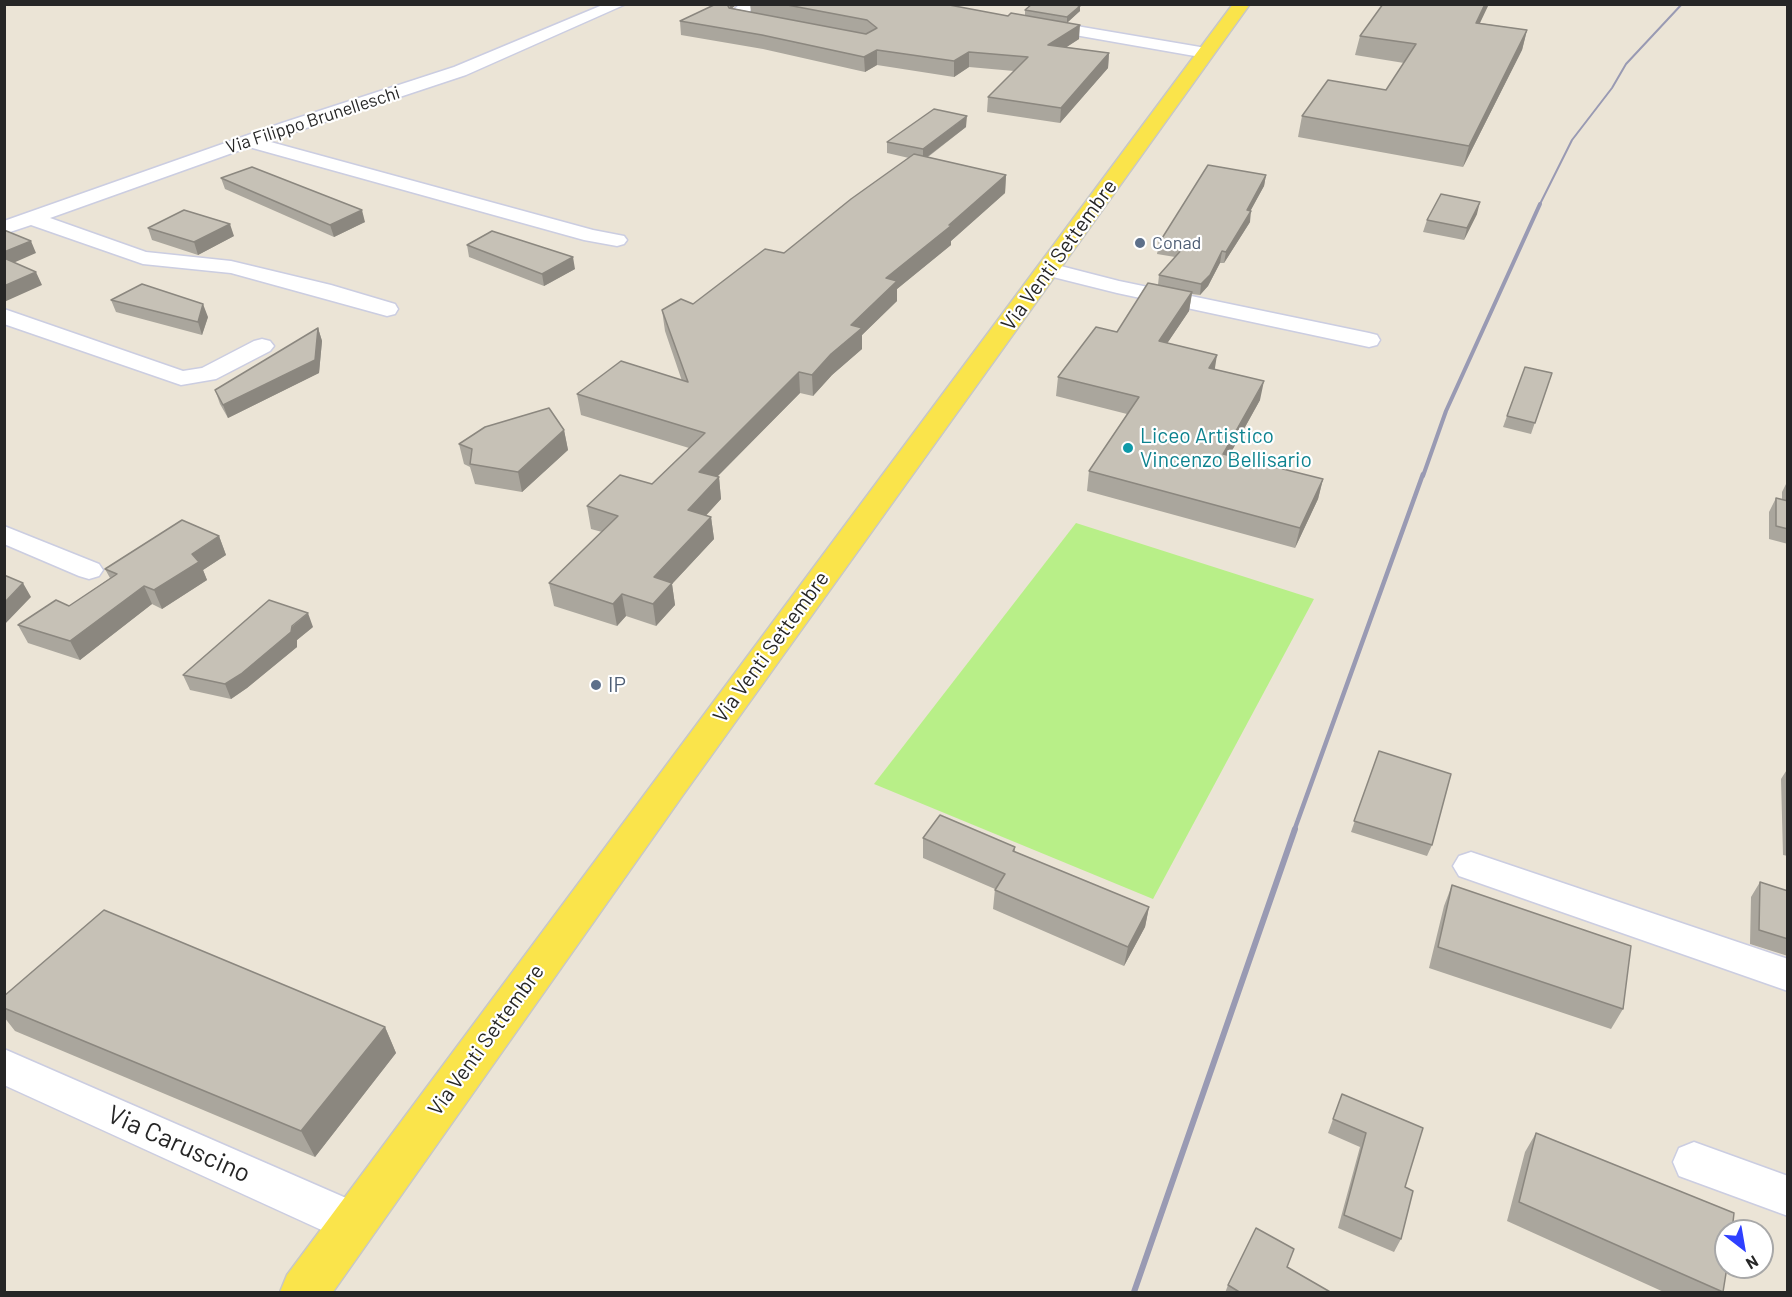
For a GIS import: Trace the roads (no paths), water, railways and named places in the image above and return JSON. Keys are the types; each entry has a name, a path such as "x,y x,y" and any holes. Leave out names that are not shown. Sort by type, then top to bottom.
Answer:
{"main road":[{"name":"Via Venti Settembre","path":"304,1293 670,785 1242,4"}],"street":[{"name":"Via Filippo Brunelleschi","path":"4,228 248,141 460,71 619,4"},
{"path":"750,4 736,17 788,28"},
{"path":"1023,22 1206,53"},
{"path":"248,141 591,236 617,240"},
{"path":"32,219 143,258 231,267 387,309"},
{"path":"1049,268 1118,287 1369,340"},
{"path":"4,316 181,378 208,374 262,346"},
{"path":"4,534 89,570"},
{"path":"1471,866 1788,975"},
{"name":"Via Caruscino","path":"4,1065 354,1223"},
{"path":"1694,1162 1788,1196"}],"railway":[{"path":"1540,204 1572,140 1612,88 1626,64 1682,4"},
{"path":"1423,476 1446,411 1540,204"},
{"path":"1294,831 1423,474"},
{"path":"1134,1292 1295,829"}],"place":[{"name":"Conad","path":"1140,243"},
{"name":"Liceo Artistico Vincenzo Bellisario","path":"1128,448"},
{"name":"IP","path":"596,685"}]}
